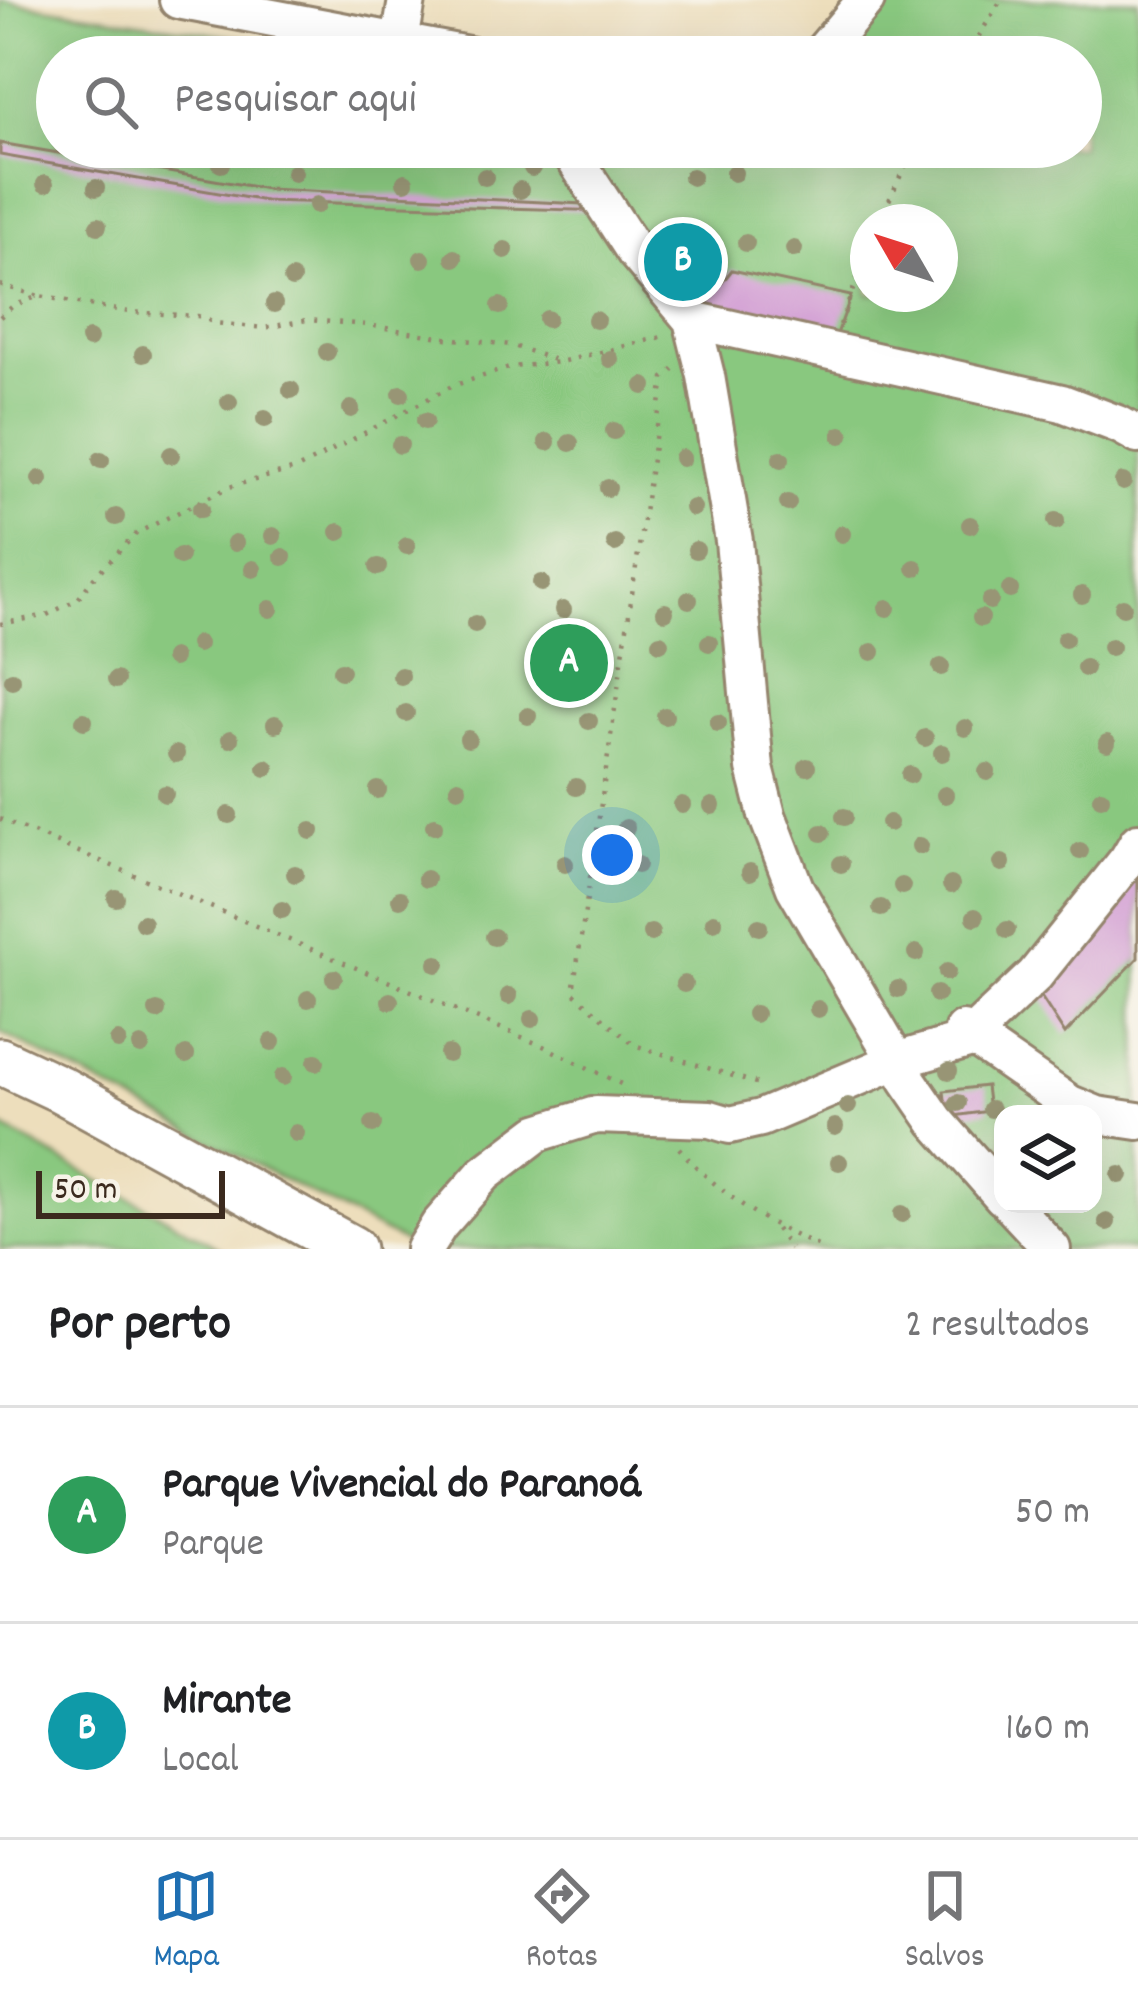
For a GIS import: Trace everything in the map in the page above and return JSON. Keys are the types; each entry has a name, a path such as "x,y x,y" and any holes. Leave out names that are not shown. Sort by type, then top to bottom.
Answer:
{"main road":[{"path":"0,1061 352,1249"}],"street":[{"path":"178,0 368,36"},
{"path":"401,36 407,0"},
{"path":"836,36 866,0"},
{"path":"581,168 696,334 734,541 755,768 766,815 795,888 936,1120 994,1187"},
{"path":"696,334 830,353 1062,404 1138,435"},
{"path":"710,1119 964,1034 1035,975 1138,842"},
{"path":"964,1034 1039,1105"},
{"path":"424,1249 484,1174 538,1133 596,1115 710,1119 730,1125 761,1118 893,1055"},
{"path":"1020,1082 1097,1115 1138,1121"},
{"path":"1102,1138 1138,1144"},
{"path":"1018,1213 1052,1249"}],"path":[{"path":"979,36 1001,0"},
{"path":"887,204 904,168"},
{"path":"0,285 39,296 129,311 198,316 215,323 264,328 307,320 511,344 560,362"},
{"path":"0,317 39,296"},
{"path":"830,353 850,298"},
{"path":"0,624 47,615 78,599 137,533 229,487 299,468 452,386 512,367 560,362 659,336 696,334"},
{"path":"696,334 664,378 573,992 634,1045 788,1093"},
{"path":"0,819 544,1046 622,1084 696,1168 750,1212 825,1249"},
{"path":"772,1224 790,1249"}],"green space":[{"path":"0,0 225,36 36,36 36,168 1102,168 1102,36 863,36 893,0 1138,0 1138,1249 417,1249 0,1032"},
{"path":"0,1126 222,1249 0,1249"}],"building":[{"path":"0,143 36,149 36,161 0,155"},
{"path":"75,168 145,168 267,189 605,205 609,211 265,201"},
{"path":"732,270 850,296 830,353 692,320"},
{"path":"1138,842 1138,958 1065,1034 1036,989"},
{"path":"986,1086 989,1111 947,1117 944,1091"}],"place":[{"name":"Mirante","path":"683,262"},
{"name":"Parque Vivencial do Paranoá","path":"569,663"}]}
